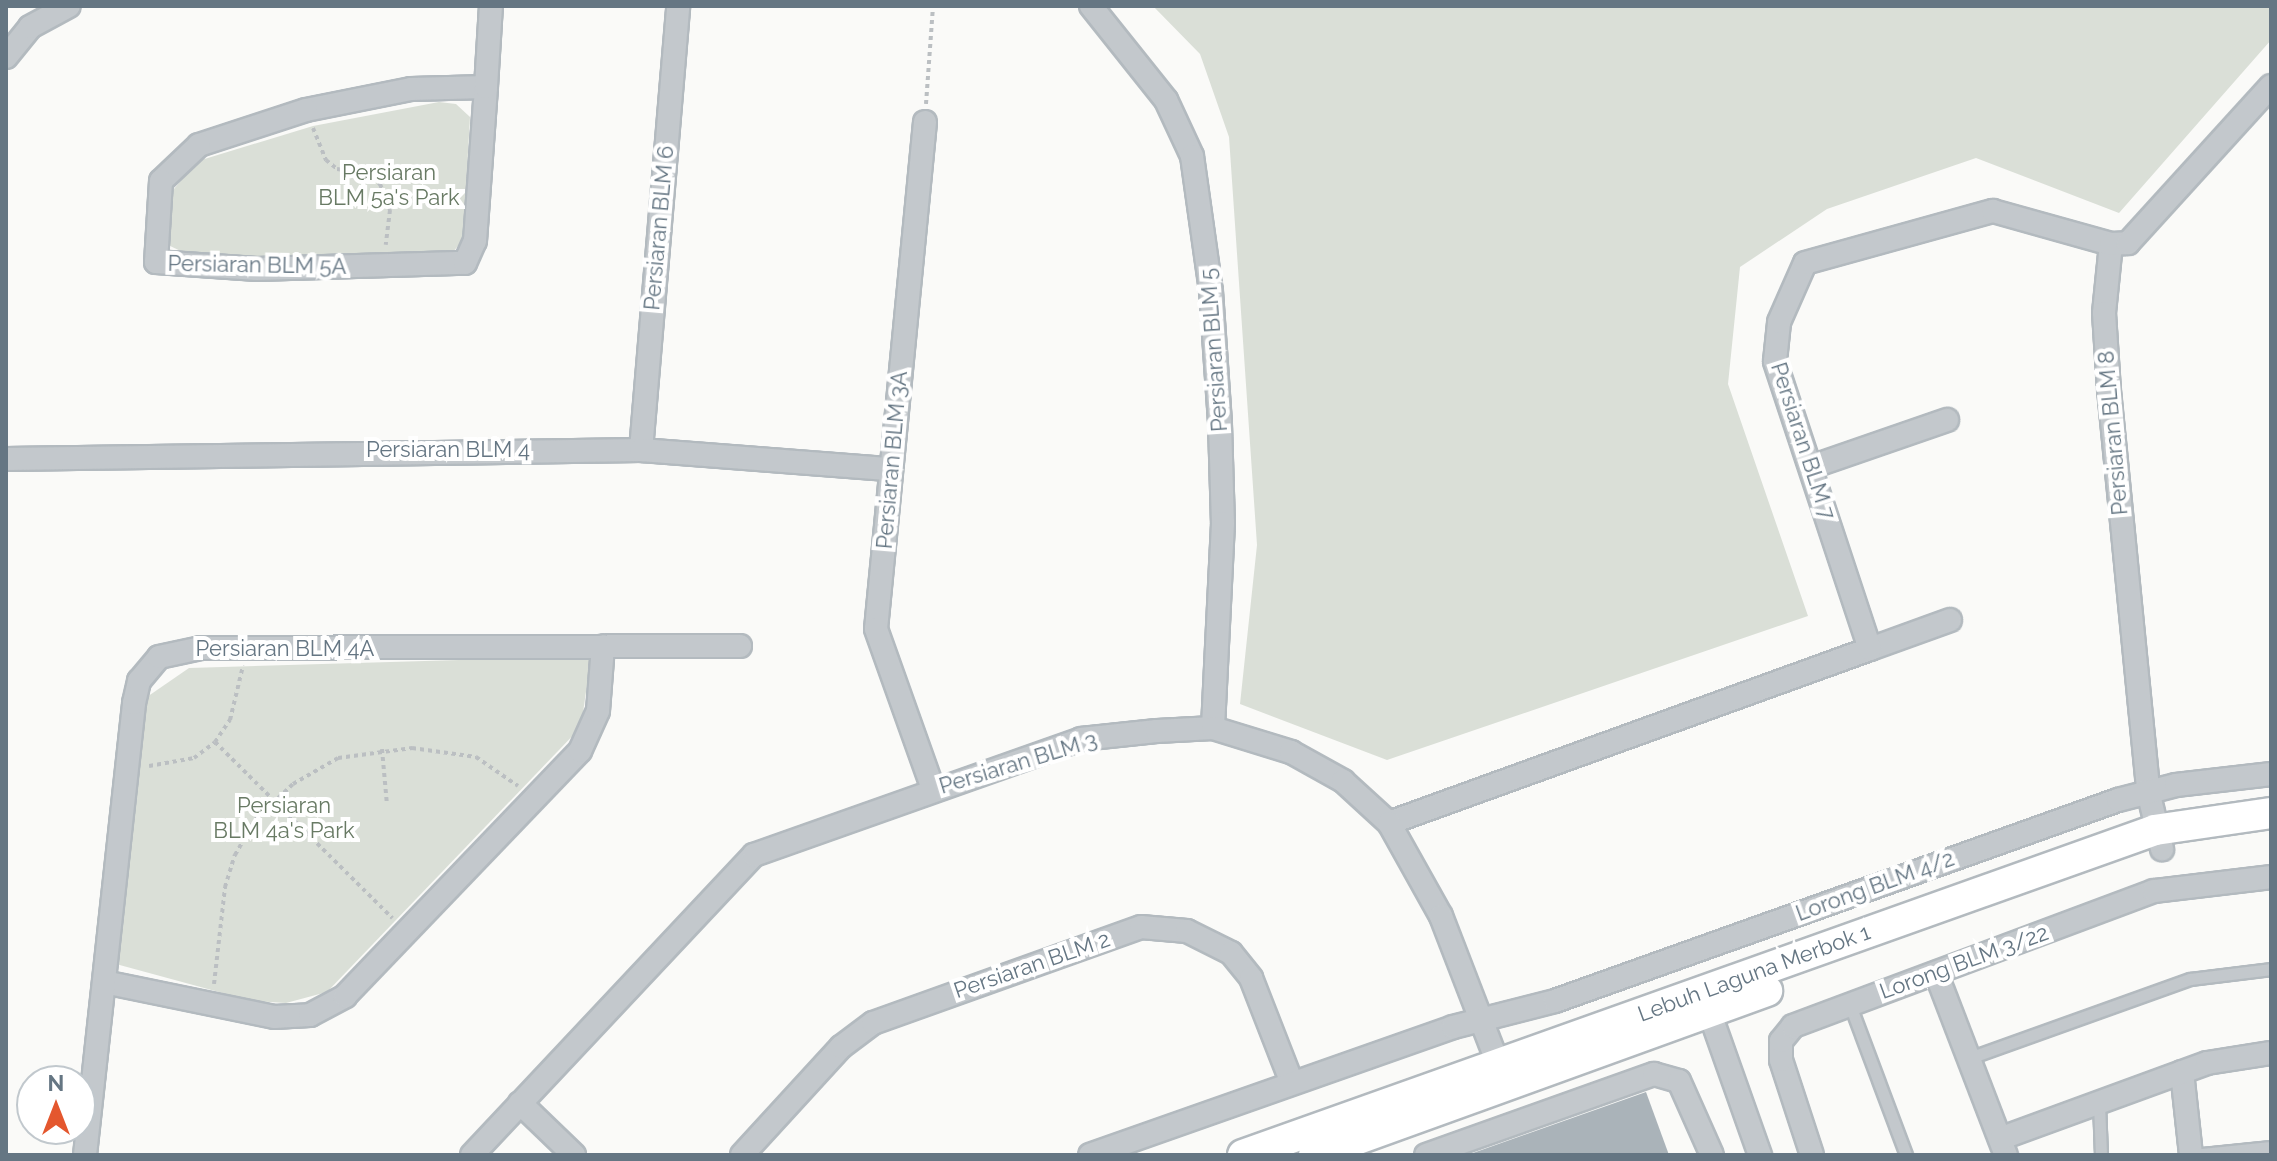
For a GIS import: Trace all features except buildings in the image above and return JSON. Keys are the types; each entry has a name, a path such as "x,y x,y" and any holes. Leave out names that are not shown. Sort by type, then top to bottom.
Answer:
{"street":[{"path":"6,57 30,27 69,6"},
{"name":"Persiaran BLM 5A","path":"486,87 427,87 306,110 217,137 182,156 167,171 158,192 156,262 257,269 456,267 471,257 486,87 491,6"},
{"name":"Persiaran BLM 6","path":"641,450 678,6"},
{"name":"Persiaran BLM 5","path":"1091,6 1166,100 1182,127 1195,172 1211,291 1221,438 1223,523 1213,728"},
{"path":"2111,244 2128,243 2145,230 2271,86"},
{"name":"Persiaran BLM 3A","path":"925,122 876,629 933,789"},
{"name":"Persiaran BLM 7","path":"1870,649 1774,350 1779,322 1805,263 1993,211 2111,244"},
{"name":"Persiaran BLM 8","path":"2111,244 2104,313 2109,390 2148,791 2159,839"},
{"path":"1811,467 1947,420"},
{"name":"Persiaran BLM 4","path":"6,459 641,450 890,469"},
{"path":"1389,823 1950,620"},
{"path":"104,982 274,1017 310,1015 345,996 535,800 590,735 598,711 603,646"},
{"name":"Persiaran BLM 4A","path":"85,1155 134,703 149,666 173,650 740,646"},
{"name":"Persiaran BLM 3","path":"472,1155 739,866 772,847 1081,739 1213,728 1268,743 1314,765 1358,792 1389,823 1436,905 1484,1020 1502,1075"},
{"name":"Lorong BLM 4/2","path":"1090,1155 1292,1083 1484,1020 1555,1001 2148,791 2271,774"},
{"name":"Lebuh Laguna Merbok 1","path":"1243,1155 1502,1075 2159,839 2271,813"},
{"name":"Lebuh Laguna Merbok 1","path":"2159,839 2271,834"},
{"name":"Lorong BLM 3/22","path":"1812,1155 1781,1060 1781,1041 1793,1026 2154,891 2271,877"},
{"name":"Persiaran BLM 2","path":"742,1155 841,1047 873,1023 1141,927 1187,931 1231,953 1251,978 1292,1083"},
{"path":"1936,973 1972,1057 2004,1147 2099,1103 2182,1072 2271,1053"},
{"path":"1706,1002 1760,1155"},
{"path":"2182,1072 2192,1155"},
{"path":"1426,1155 1654,1074 1679,1081 1708,1154"},
{"name":"Lebuh Laguna Merbok 1","path":"1314,1155 1502,1075"},
{"path":"520,1103 574,1155"}],"lane":[{"path":"1972,1057 2190,979 2271,969"},
{"path":"1850,1005 1906,1155"},
{"path":"2099,1103 2101,1155"},
{"path":"2192,1155 2271,1147"}],"path":[{"path":"925,122 933,6"},
{"path":"306,110 326,160 337,169 366,173 380,184 390,227 382,267"},
{"path":"128,765 169,766 194,758 215,742 230,720 247,648"},
{"path":"215,742 408,933"},
{"path":"382,749 387,805"},
{"path":"211,1006 225,887 242,843 274,800 320,766 382,749 476,757 535,800"}],"green space":[{"path":"1153,6 2271,6 2271,40 2119,213 1976,158 1827,209 1740,267 1728,384 1808,616 1387,760 1240,704 1257,545 1229,137 1200,54"},
{"name":"Persiaran BLM 5a's Park","path":"439,102 456,104 470,117 463,240 448,258 191,256 166,244 173,190 198,161 313,126"},
{"name":"Persiaran BLM 4a's Park","path":"591,656 581,727 327,992 286,1003 252,1001 116,964 144,699 189,668"}]}
